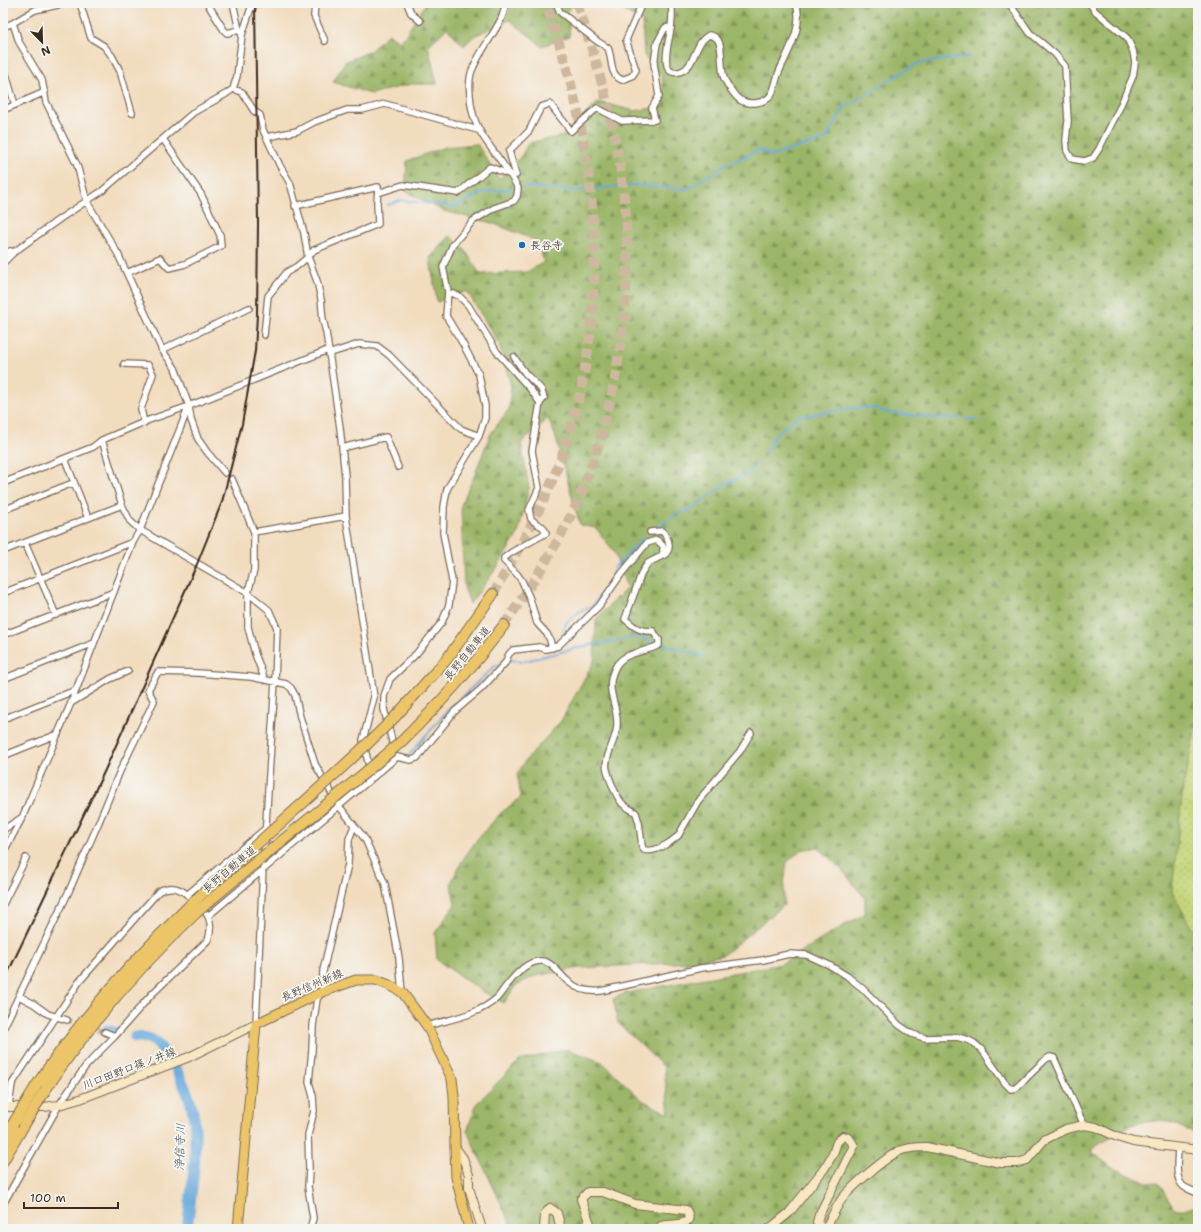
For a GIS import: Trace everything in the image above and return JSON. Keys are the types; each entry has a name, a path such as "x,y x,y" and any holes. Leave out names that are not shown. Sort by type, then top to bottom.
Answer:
{"highway":[{"name":"長野自動車道","path":"3,1142 13,1124 41,1087 120,991 193,909 229,869 322,787 395,718 447,659 493,594"},
{"name":"長野自動車道","path":"193,909 244,871 346,789 402,741 456,686 504,625"},
{"name":"長野自動車道","path":"3,1161 24,1125 41,1087"}],"main road":[{"name":"長野信州新線","path":"256,1024 322,992 356,980 376,980 402,992 427,1026 452,1079 454,1096 454,1147 456,1177 469,1229"},
{"name":"川口田野口篠ノ井線","path":"6,1106 44,1107 59,1105 80,1099 189,1057 256,1024"},
{"path":"238,1229 256,1024"},
{"path":"769,1229 789,1213 824,1169 833,1154 837,1142 842,1136 851,1140 854,1146 819,1215 817,1222 822,1228 827,1226 842,1199 851,1189 889,1157 900,1151 916,1147 926,1147 1001,1163 1017,1163 1027,1160 1044,1140 1066,1129 1084,1125 1096,1127 1117,1137 1133,1142 1198,1150"},
{"path":"454,1147 463,1158 469,1175 469,1188 482,1229"},
{"path":"592,1229 582,1199 588,1192 603,1192 635,1204 686,1210 690,1218 688,1221 683,1224 667,1224 661,1226 660,1229"},
{"path":"544,1229 545,1214 550,1208 557,1213 561,1229"}],"street":[{"path":"34,3 35,10"},
{"path":"3,27 35,10 67,3"},
{"path":"80,3 91,38 104,46 112,56 120,71 132,113"},
{"path":"207,3 227,33 240,33"},
{"path":"3,263 14,252 102,191 194,112 220,98 232,88 237,76 240,33 233,3"},
{"path":"240,33 250,8 260,3"},
{"path":"316,3 314,16 324,42"},
{"path":"407,3 412,13 420,21"},
{"path":"397,757 384,709 384,696 390,679 416,654 442,622 449,605 452,581 443,533 444,503 447,489 479,436 485,418 479,375 446,316 448,292 443,267 453,244 474,221 494,208 514,201 517,196 518,188 511,175 478,130 470,105 470,78 473,68 500,22 506,3"},
{"path":"556,3 560,12 597,42 608,48 613,72 616,77 622,80 632,76 636,70 626,40 642,3"},
{"path":"670,3 672,9 671,27 666,56 670,70 678,72 686,68 700,41 709,35 714,36 720,45 724,77 730,89 739,100 750,103 759,103 771,95 779,72 793,45 799,17 796,3"},
{"path":"1009,3 1030,33 1055,54 1064,66 1068,121 1066,140 1067,151 1072,159 1084,161 1093,158 1109,130 1133,76 1135,62 1133,51 1127,38 1094,10 1090,3"},
{"path":"12,23 20,42 42,80 46,102 77,165 87,202 118,254 162,350 175,368 189,406 191,420 198,439 207,452 226,472"},
{"path":"378,193 403,185 458,193 490,167 511,175 516,174 509,151 529,131 541,107 550,104 571,131 597,108 622,121 655,120 652,108 659,96 654,64 657,43 665,28 671,27"},
{"path":"3,64 15,105"},
{"path":"232,88 242,92 254,111 260,115 263,130 290,183 304,233 308,257 322,298 323,320 326,332 342,448 346,516 374,697 364,740 371,779"},
{"path":"3,110 45,92"},
{"path":"267,137 297,132 314,122 348,110 362,110 385,104 478,130"},
{"path":"127,273 160,258 169,268 185,264 221,246 220,235 201,194 163,139"},
{"path":"264,335 268,296 287,272 296,267 314,250 378,224 378,187 296,206"},
{"path":"3,255 10,251 14,252"},
{"path":"448,292 459,296 468,305 497,352 531,390 540,403"},
{"path":"162,350 249,308"},
{"path":"328,350 332,353 359,344 377,346 389,355 461,429 479,436"},
{"path":"3,483 93,447 102,440 328,350"},
{"path":"514,357 525,373 541,389 544,398 540,403 532,451 539,488 529,510 531,519 543,527 546,533 512,552 504,558 504,561 522,581 530,598 537,623 547,634 552,648"},
{"path":"124,364 148,364 153,374 141,409 144,423"},
{"path":"3,853 22,818 71,703 133,542 140,530 189,406"},
{"path":"342,448 386,437 398,467"},
{"path":"102,440 122,505 130,521 140,530 248,593 269,610 276,623 275,681 263,868 256,1024"},
{"path":"65,459 88,518"},
{"path":"232,479 254,532 254,570 248,593 248,627 255,654 265,680"},
{"path":"3,510 73,482"},
{"path":"3,551 122,505"},
{"path":"254,532 346,516"},
{"path":"650,532 662,531 669,542 669,550 663,556 648,563 642,572 625,619 634,627 644,631 653,631 659,640 659,645 652,649 626,656 617,665 612,676 610,688 616,712 617,726 615,740 606,768 622,804 636,813 644,850 650,851 664,845 678,836 698,800 740,751 751,733"},
{"path":"397,757 411,760 417,758 454,712 481,689 501,668 513,650 539,647 546,649 558,646 598,606 622,573 647,543 657,540 661,542 663,546 663,553 661,556"},
{"path":"3,593 133,542"},
{"path":"25,543 56,615"},
{"path":"3,635 114,592"},
{"path":"3,679 94,643"},
{"path":"71,703 110,679 128,671"},
{"path":"3,1029 72,884 120,771 154,701 148,690 158,672 198,673 275,681 286,684 291,688 295,695 300,717 315,764 339,806 365,839 385,884 399,958 402,992"},
{"path":"3,719 76,690"},
{"path":"3,756 58,734"},
{"path":"208,916 263,868 397,757"},
{"path":"3,830 22,818"},
{"path":"310,1229 313,1218 308,1187 308,1135 314,1111 313,1096 309,1082 315,1008 322,992 323,971 348,864 349,839 354,826"},
{"path":"188,894 266,828"},
{"path":"3,904 26,858"},
{"path":"3,1204 59,1105 85,1067 152,995 208,940 211,933 208,916 188,894 168,887 159,891 79,982 12,1084 6,1106"},
{"path":"427,1026 466,1015 492,1003 522,969 538,961 548,962 568,983 590,992 601,991 701,968 763,960 785,954 807,955 829,965 847,976 862,988 899,1025 912,1034 925,1038 957,1037 974,1043 982,1050 1005,1083 1011,1089 1016,1088 1046,1059 1050,1057 1054,1058 1084,1125"},
{"path":"19,996 48,1014 67,1020"},
{"path":"105,1032 115,1036"},
{"path":"1178,1148 1177,1168 1180,1182 1184,1187 1198,1193"}],"green space":[{"path":"426,3 576,3 567,10 570,36 542,46 510,20 474,36 464,46 447,28 428,46 437,84 411,84 371,94 333,82 345,62 370,51 388,34 401,42"},
{"path":"610,3 1198,3 1198,716 1183,787 1172,891 1188,922 1198,937 1198,1134 1164,1120 1136,1123 1096,1145 1092,1152 1111,1167 1147,1183 1158,1182 1174,1209 1187,1209 1195,1206 1198,1207 1198,1229 513,1229 467,1131 477,1103 519,1061 566,1049 602,1062 642,1100 669,1114 664,1067 618,1023 613,999 626,993 781,964 865,914 865,898 842,870 818,847 801,850 787,862 784,884 784,905 723,955 690,962 580,968 535,976 516,985 504,1003 480,990 437,960 435,933 455,904 451,883 462,861 478,838 501,813 521,797 517,775 525,761 561,721 594,661 596,619 627,588 614,552 596,528 580,525 555,435 548,418 521,443 529,488 518,534 498,566 470,604 464,587 461,505 490,435 509,409 511,386 499,344 467,291 437,302 430,258 450,236 465,250 480,274 527,272 544,262 537,241 492,223 444,211 405,191 407,161 445,147 477,144 499,179 522,155 528,143 563,136 598,102 635,111 664,106 662,77 644,55 642,21"},
{"path":"1198,638 1198,936 1166,908"}],"waterway":[{"path":"524,188 531,187 569,191 634,185 688,189 725,165 760,150 771,156 826,139 844,108 918,63 969,57"},
{"path":"388,205 401,200 454,207 483,192 512,189"},
{"path":"765,454 775,435 797,417 852,408 875,408 885,412 935,418 959,418"},
{"path":"965,419 977,419"},
{"path":"657,527 678,514 691,509 727,483 749,472 757,464"},
{"path":"563,630 567,622 580,611 591,607 610,583 614,568 645,536"},
{"path":"510,660 525,661 585,646 637,637 653,642"},
{"path":"664,645 703,656"},
{"path":"409,755 449,709 495,666 499,665"},
{"name":"浄信寺川","path":"107,1030 114,1032"},
{"name":"浄信寺川","path":"135,1037 147,1038 155,1042 169,1059"},
{"name":"浄信寺川","path":"176,1069 190,1099 195,1131 194,1173 187,1229"}],"tunnel":[{"path":"493,594 534,520 559,463 566,444 581,390 590,335 594,278 593,222 587,166 577,110 563,56 545,3"},
{"path":"504,625 536,577 556,543 582,491 596,453 607,413 616,372 622,331 626,289 627,247 625,206 620,165 602,83 577,3"},
{"path":"67,1020 82,1025"},
{"path":"90,1027 105,1032"}],"railway":[{"path":"3,983 105,770 197,564 222,502 242,424 255,351 258,223 255,3"}],"place":[{"name":"長谷寺","path":"522,245"}]}
